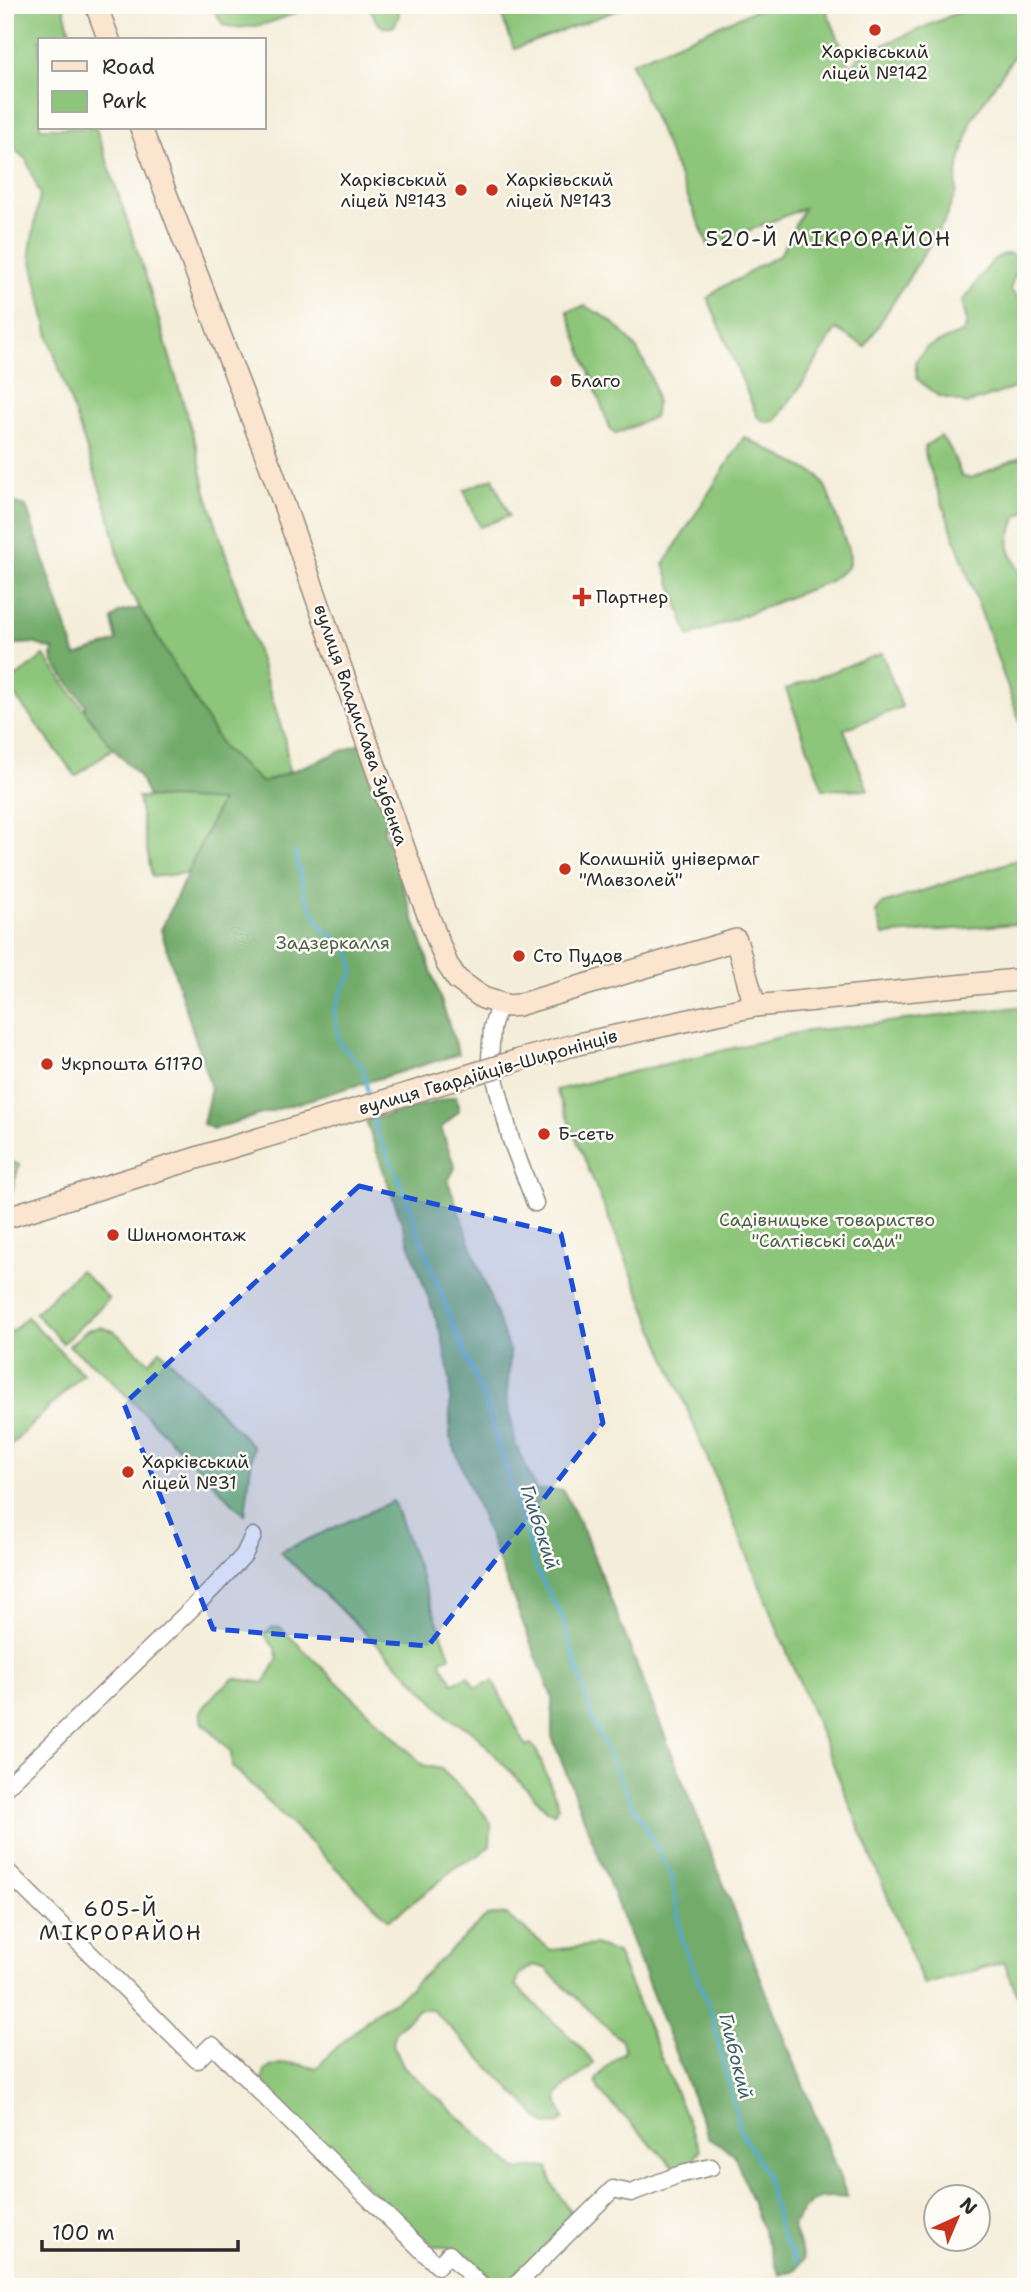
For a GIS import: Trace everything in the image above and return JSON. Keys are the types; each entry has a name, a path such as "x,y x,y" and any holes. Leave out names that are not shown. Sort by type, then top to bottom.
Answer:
{"street":[{"path":"96,5 108,38"},
{"name":"вулиця Владислава Зубенка","path":"142,130 274,476 447,964 457,979 483,998 499,1004 508,1006 530,1003 736,940 755,1006"},
{"name":"вулиця Гвардійців-Широнінців","path":"5,1218 519,1059 578,1044 755,1006 1026,979"},
{"path":"499,1004 492,1028 490,1059 511,1140 535,1203"},
{"path":"5,1788 212,1589 244,1555 253,1536"},
{"path":"5,1869 197,2060 212,2045 438,2266 449,2254 482,2287"},
{"path":"514,2287 613,2189 631,2193 678,2175 711,2168"}],"highlighted area":[{"path":"359,1186 561,1234 603,1423 428,1646 213,1629 124,1404"}],"green space":[{"path":"5,5 63,5 71,38 38,38 38,130 97,130 146,277 197,449 205,489 284,736 294,803 263,784 224,749 125,583 109,515 50,341 30,252 40,194 26,159 5,141"},
{"path":"211,5 315,5 257,26 234,27 223,25"},
{"path":"369,5 400,5 398,19 393,27 383,27 376,21"},
{"path":"498,5 631,5 514,49"},
{"path":"767,5 824,5 851,68 860,55 975,5 1026,5 1026,48 1018,50 972,119 957,172 956,192 944,222 865,347 836,329 803,383 775,421 765,422 757,416 708,298 721,287 780,255 804,208 709,247 631,63"},
{"path":"1004,254 1011,254 1019,262 1010,290 1026,305 1026,384 967,404 937,395 917,379 915,362 927,347 964,332 967,321 962,302 993,260"},
{"path":"585,306 606,318 628,338 645,363 655,391 654,417 616,434 610,429 567,311"},
{"path":"940,436 950,448 962,477 971,478 1026,455 1026,512 1016,517 1009,549 1026,587 1026,733 924,452 925,446"},
{"path":"744,437 818,475 827,490 850,555 848,567 830,581 689,637 664,564"},
{"path":"493,478 509,516 480,527 464,490"},
{"name":"Задзеркалля","path":"5,500 26,506 76,656 117,641 112,620 119,612 140,608 224,749 262,783 367,741 389,804 384,830 459,1054 213,1129 203,1124 211,1088 161,930 221,801 148,797 139,776 113,748 85,711 85,704 53,662 54,650 33,643 5,645"},
{"path":"882,653 902,707 844,729 868,790 823,789 786,689"},
{"path":"44,656 113,748 76,776 6,684"},
{"path":"138,797 221,800 187,873 152,877"},
{"path":"1026,857 1026,923 883,935 876,912 882,904"},
{"name":"Садівницьке товариство \"Салтівські сади\"","path":"1026,1006 1026,2016 1004,1962 924,1985 556,1090 801,1032"},
{"path":"456,1096 459,1111 441,1128 455,1168 448,1181 510,1353 507,1398 516,1445 536,1490 563,1490 584,1532 848,2198 820,2198 805,2209 792,2225 804,2259 795,2270 780,2275 734,2154 709,2139 552,1737 552,1697 450,1437 450,1380 442,1337 366,1121"},
{"path":"12,1162 19,1165 10,1199 5,1200 5,1165"},
{"path":"80,1270 109,1299 63,1343 35,1313"},
{"path":"27,1317 83,1374 5,1451 5,1338"},
{"path":"100,1327 114,1331 149,1362 160,1350 253,1446 245,1515 102,1371 69,1346 87,1330"},
{"path":"393,1501 450,1656 440,1661 453,1683 468,1676 475,1688 493,1681 526,1746 531,1744 537,1752 559,1806 554,1812 547,1810 473,1732 450,1719 404,1670 280,1552"},
{"path":"272,1627 281,1628 423,1765 441,1769 474,1801 491,1823 490,1846 478,1856 457,1866 389,1920 232,1766 231,1752 203,1723 200,1712 215,1694 234,1678 264,1683 278,1659 275,1648 264,1634"},
{"path":"505,1914 551,1950 595,1945 617,1953 700,2150 689,2165 676,2169 599,2091 596,2080 606,2067 625,2051 622,2041 545,1968 533,1965 519,1975 516,1985 593,2063 560,2093 557,2099 564,2118 558,2124 546,2125 432,2009 419,2009 395,2032 393,2045 404,2067 518,2171 548,2168 553,2185 571,2213 549,2242 507,2282 495,2283 461,2251 431,2247 285,2108 262,2081 265,2070 284,2063 316,2069 379,2009 398,1999 487,1916"}],"waterway":[{"name":"Глибокий","path":"295,852 305,896 323,930 343,943 351,955 354,972 334,1011 340,1044 363,1067 369,1097"},
{"name":"Глибокий","path":"372,1111 377,1133 399,1179 449,1315 486,1404 537,1571 562,1617 592,1718 625,1790 672,1876 682,1941 710,2008 740,2130 765,2172 781,2234 797,2262"}],"place":[{"name":"Харківський ліцей №142","path":"875,30"},
{"name":"Харківський ліцей №143","path":"461,190"},
{"name":"Харківьский ліцей №143","path":"492,190"},
{"name":"Благо","path":"556,381"},
{"name":"Партнер","path":"582,597"},
{"name":"Колишній універмаг \"Мавзолей\"","path":"565,869"},
{"name":"Сто Пудов","path":"519,956"},
{"name":"Укрпошта 61170","path":"47,1064"},
{"name":"Б-сеть","path":"544,1134"},
{"name":"Шиномонтаж","path":"113,1235"},
{"name":"Харківський ліцей №31","path":"128,1472"}],"district":[{"name":"520-Й МІКРОРАЙОН","path":"829,239"},
{"name":"605-Й МІКРОРАЙОН","path":"121,1921"}]}
